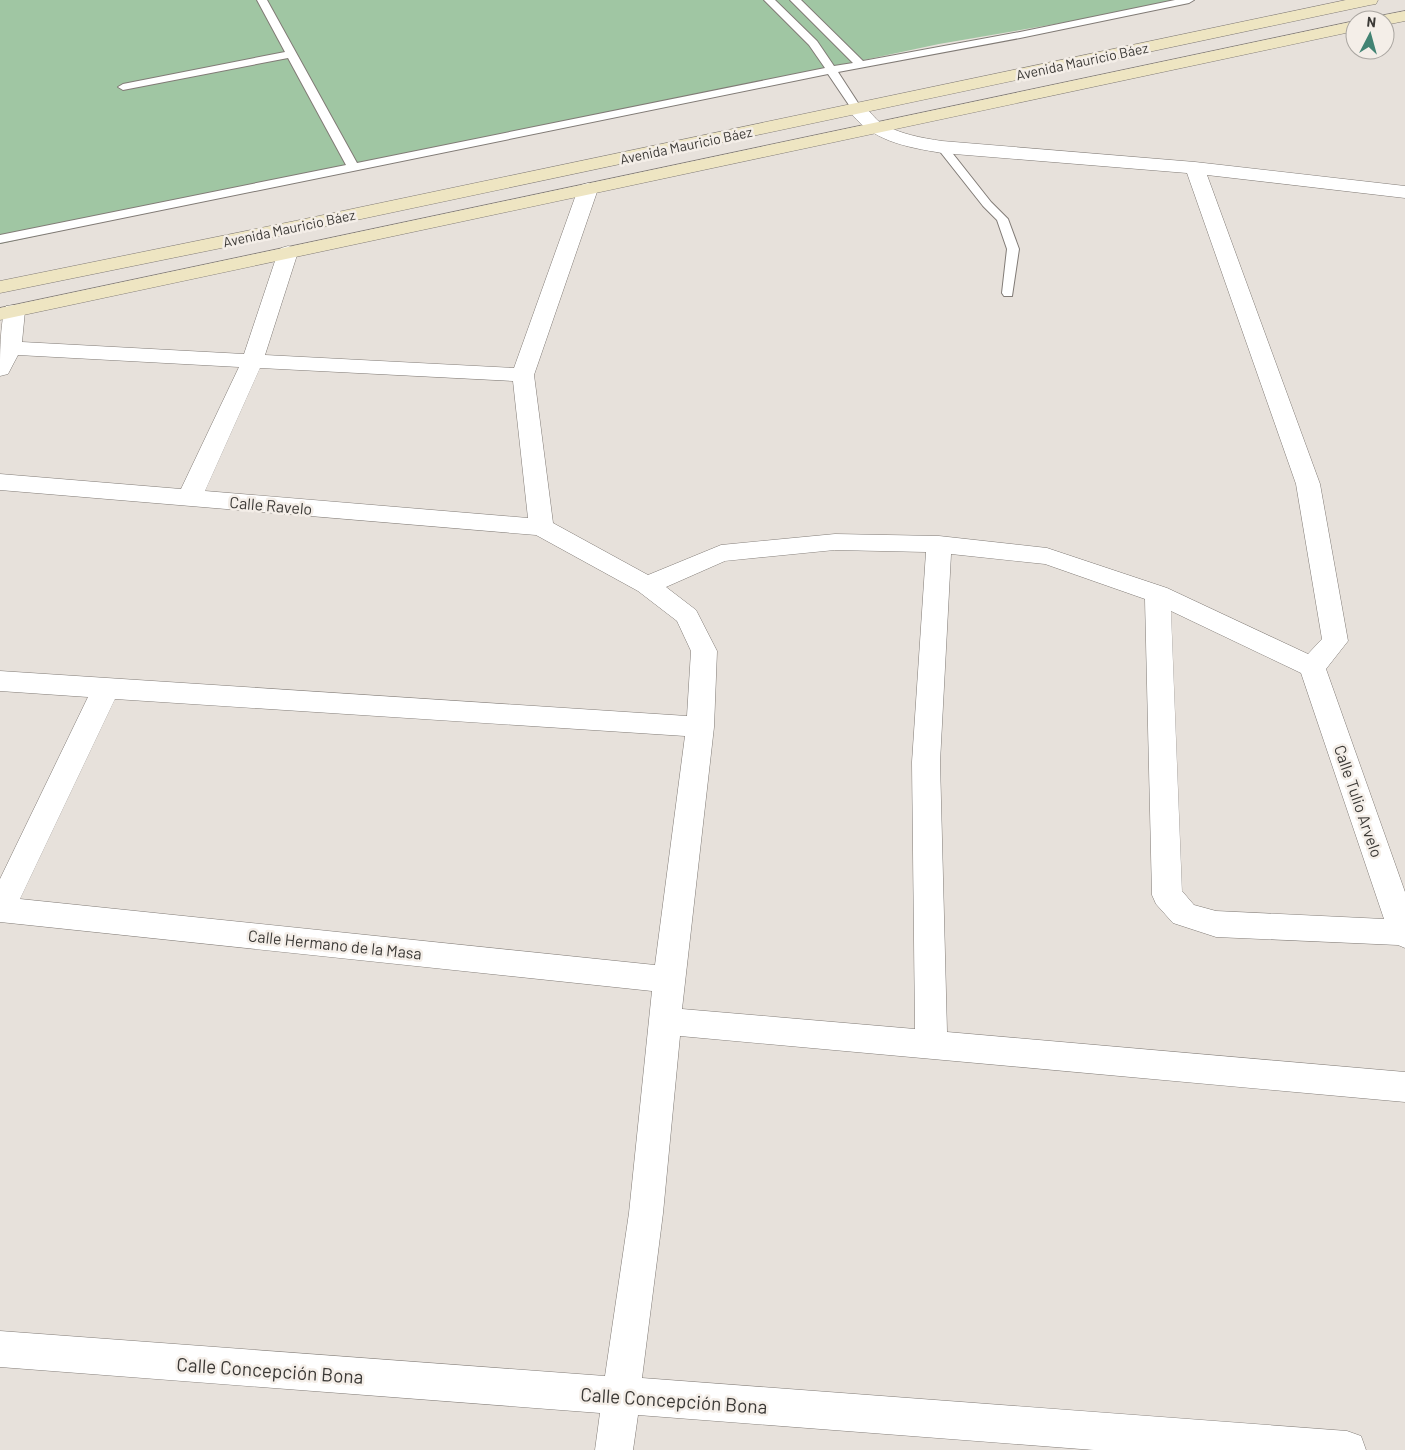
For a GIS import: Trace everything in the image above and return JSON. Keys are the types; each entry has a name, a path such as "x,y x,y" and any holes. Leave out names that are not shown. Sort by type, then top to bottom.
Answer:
{"main road":[{"name":"Avenida Mauricio Báez","path":"0,287 1370,0"},
{"name":"Avenida Mauricio Báez","path":"7,312 1345,28"}],"street":[{"path":"857,109 874,127 911,142 942,147 1195,168 1405,192"},
{"path":"647,585 721,553 835,542 939,544 1047,556 1158,594 1312,667 1335,641 1308,484 1195,168"},
{"path":"588,189 523,375 541,527 647,585 687,616 704,651 700,727 669,980 667,1021 646,1213 614,1450"},
{"path":"189,499 252,362 288,252"},
{"path":"0,369 10,348 7,312"},
{"path":"10,348 523,375"},
{"name":"Calle Ravelo","path":"0,482 541,527"},
{"path":"931,1043 926,762 939,544"},
{"path":"1158,594 1167,895 1184,914 1216,924 1405,934"},
{"name":"Calle Tulio Arvelo","path":"1312,667 1405,934"},
{"path":"0,680 106,689 700,727"},
{"path":"0,909 106,689"},
{"name":"Calle Hermano de la Masa","path":"0,909 669,980"},
{"path":"667,1021 931,1043 1405,1087"},
{"name":"Calle Concepción Bona","path":"0,1349 1347,1450"}],"lane":[{"path":"262,0 353,168"},
{"path":"769,0 814,43 857,109"},
{"path":"795,0 860,64"},
{"path":"0,239 860,64 1020,35 1188,0"},
{"path":"124,87 292,54"},
{"path":"942,147 987,204 1002,219 1013,249 1008,293"}],"green space":[{"path":"0,0 1195,0 939,44 0,244"}]}
